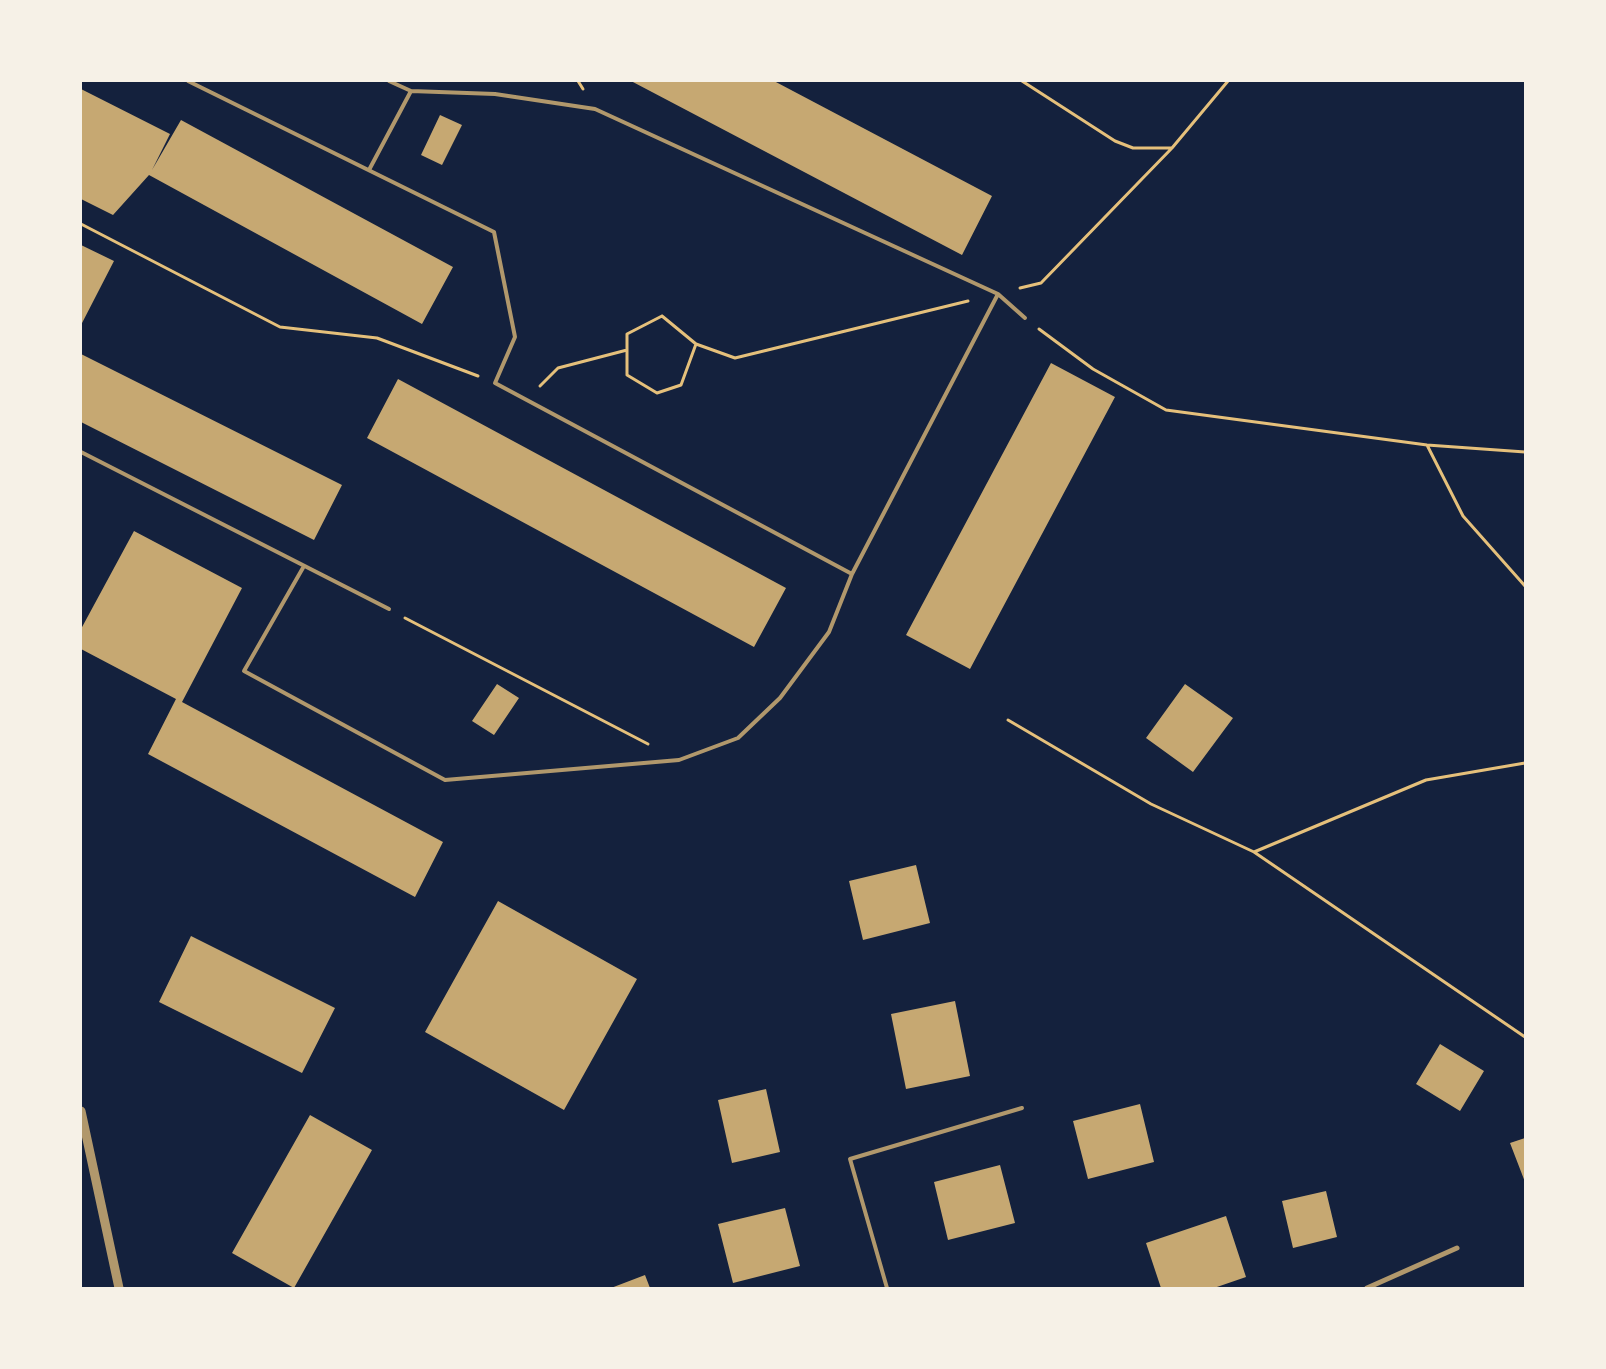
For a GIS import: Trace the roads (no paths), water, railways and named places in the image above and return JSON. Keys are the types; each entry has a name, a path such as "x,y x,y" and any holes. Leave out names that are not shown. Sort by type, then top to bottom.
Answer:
{"street":[{"path":"81,1111 119,1288"},
{"path":"1367,1288 1457,1248"}],"lane":[{"path":"188,81 494,232 515,338 495,383 852,574"},
{"path":"389,81 411,90 495,94 595,108 998,294 1025,318"},
{"path":"368,170 411,90"},
{"path":"304,566 244,671 446,780 679,760 738,738 780,698 829,632 852,574 998,294"},
{"path":"81,452 389,609"},
{"path":"887,1288 850,1159 1022,1108"}]}
